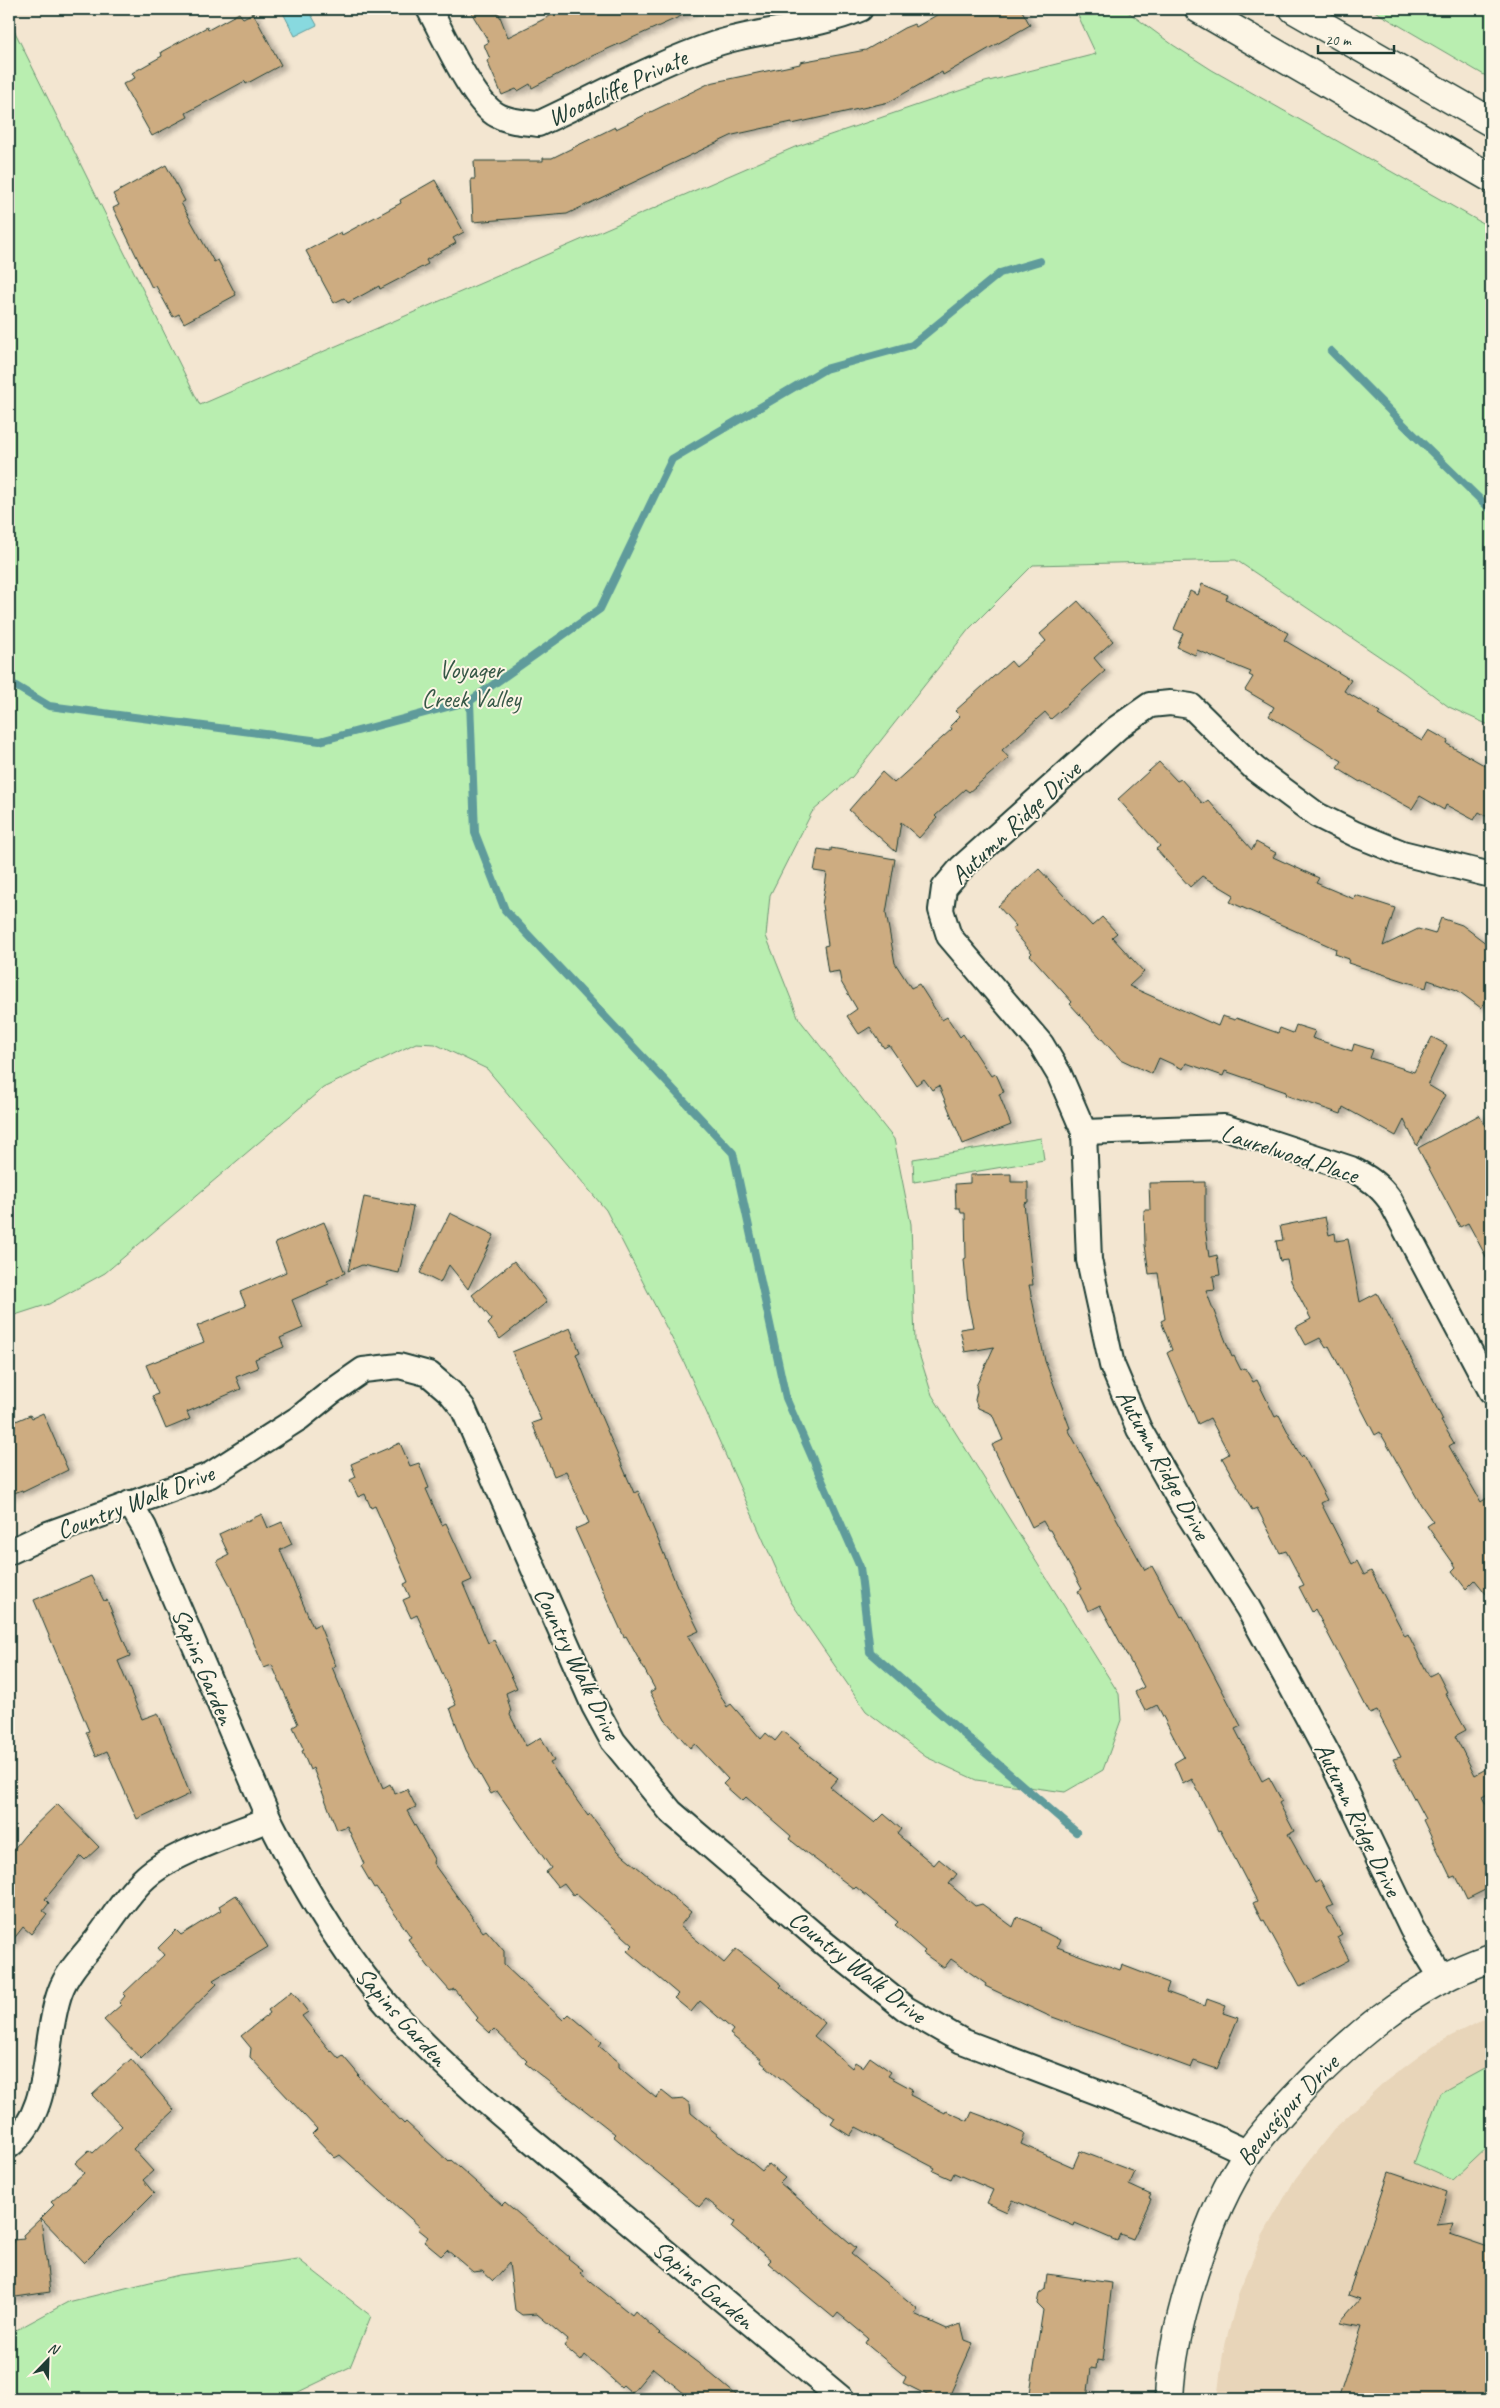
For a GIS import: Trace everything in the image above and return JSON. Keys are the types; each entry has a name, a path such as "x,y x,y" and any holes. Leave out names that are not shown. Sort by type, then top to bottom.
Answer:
{"street":[{"name":"Woodcliffe Private","path":"429,9 480,102 496,115 516,122 538,124 684,55 793,18 836,17 860,9"},
{"path":"1199,9 1491,178"},
{"path":"1294,9 1491,122"},
{"name":"Autumn Ridge Drive","path":"1443,1980 1412,1929 1333,1764 1290,1684 1248,1608 1183,1506 1144,1437 1112,1366 1089,1260 1084,1132 1059,1074 1042,1044 949,936 941,910 944,888 961,868 1117,728 1150,705 1170,703 1191,706 1255,769 1291,798 1324,819 1402,853 1491,875"},
{"name":"Laurelwood Place","path":"1084,1132 1224,1127 1351,1169 1366,1176 1380,1186 1390,1200 1491,1391"},
{"name":"Country Walk Drive","path":"9,1552 48,1534 210,1474 299,1418 363,1370 399,1366 429,1374 450,1392 463,1408 594,1706 613,1741 671,1812 825,1944 906,2009 962,2040 1209,2135 1248,2153"},
{"name":"Sapins Garden","path":"130,1503 144,1527 269,1819 313,1899 337,1938 360,1970 397,2016 459,2079 842,2399"},
{"path":"9,2146 22,2135 37,2106 60,1991 71,1972 131,1894 146,1877 163,1864 269,1819"},
{"name":"Beauséjour Drive","path":"1169,2399 1177,2342 1188,2292 1213,2222 1248,2153 1311,2080 1352,2041 1395,2008 1443,1980 1491,1958"}],"shaded area":[{"path":"1491,2015 1491,2399 1217,2399 1223,2353 1239,2292 1263,2235 1295,2179 1335,2128 1382,2084 1434,2045"}],"green space":[{"name":"Voyager Creek Valley","path":"1075,9 1124,9 1173,45 1212,70 1491,228 1491,726 1449,707 1404,673 1236,560 1033,565 969,629 852,777 812,812 770,895 766,936 799,1019 894,1139 911,1224 915,1341 932,1395 1119,1694 1121,1720 1103,1770 1065,1792 976,1780 926,1757 866,1711 791,1602 684,1362 606,1210 487,1069 435,1044 416,1043 323,1088 105,1273 49,1304 9,1317 9,20 200,405 795,147 985,82 1096,54"},
{"path":"1371,9 1491,9 1491,79"},
{"path":"1041,1138 1044,1160 914,1182 913,1159"},
{"path":"1484,2069 1491,2082 1491,2143 1452,2180 1414,2163 1440,2093"},
{"path":"298,2259 371,2316 350,2367 284,2399 9,2399 9,2334 68,2302 179,2275"}],"water":[{"path":"281,9 308,9 317,25 295,36"}],"building":[{"path":"469,9 497,9 508,37 564,9 697,9 592,56 532,88 530,84 518,91 516,89 502,95 487,61 490,59 484,45 489,42"},
{"path":"947,9 1021,9 1030,25 943,75 942,72 889,102 733,135 567,214 473,222 471,179 475,179 474,161 543,161 543,158 552,158 710,83 800,64 800,62 866,50 904,28 914,24 916,27"},
{"path":"239,13 243,18 253,13 281,65 246,84 245,81 186,113 188,117 152,136 123,84 135,78 132,73 162,56 161,52 207,27 208,30"},
{"path":"166,165 185,201 181,203 214,262 218,260 236,295 184,323 179,314 173,317 156,286 152,288 113,208 119,205 113,194"},
{"path":"435,180 464,232 453,238 456,243 426,260 428,264 380,289 379,286 348,303 344,298 334,303 306,251 341,232 342,235 401,203 400,200"},
{"path":"1202,584 1228,595 1226,599 1288,633 1284,640 1351,680 1344,691 1380,712 1378,715 1422,741 1429,730 1448,741 1447,744 1491,769 1491,819 1479,812 1474,820 1446,805 1444,810 1420,796 1412,809 1360,782 1337,768 1342,761 1269,716 1274,707 1245,690 1253,677 1249,675 1251,672 1197,650 1195,655 1177,647 1183,633 1174,629 1190,591 1198,595"},
{"path":"1078,601 1113,641 1094,658 1105,671 1051,719 1045,712 1002,750 1009,758 969,792 965,789 935,816 937,818 919,838 901,822 896,852 849,810 882,772 894,783 924,756 952,729 950,726 960,716 955,711 1011,661 1016,667 1046,641 1040,634"},
{"path":"1159,762 1177,781 1181,779 1203,804 1208,800 1252,850 1256,842 1276,853 1273,857 1319,878 1316,883 1354,899 1355,895 1395,908 1383,946 1418,929 1435,934 1441,918 1462,925 1491,947 1491,994 1481,1008 1457,990 1428,980 1426,988 1348,963 1349,959 1335,954 1336,949 1230,902 1234,895 1202,876 1190,887 1156,849 1160,846 1118,799"},
{"path":"831,848 895,859 886,913 895,963 911,988 919,984 942,1020 947,1017 960,1037 963,1034 991,1076 996,1074 1004,1092 999,1094 1011,1125 963,1144 939,1086 932,1090 924,1079 916,1085 889,1045 884,1048 870,1027 859,1034 847,1016 857,1009 841,982 839,971 828,973 824,946 828,945 822,905 827,873 814,871 818,849 831,851"},
{"path":"1039,869 1092,926 1102,917 1117,933 1112,937 1144,972 1129,986 1218,1026 1222,1016 1235,1020 1236,1018 1278,1033 1280,1028 1293,1033 1296,1025 1315,1031 1312,1038 1352,1051 1354,1044 1373,1050 1370,1058 1414,1072 1432,1037 1447,1045 1428,1085 1445,1095 1417,1146 1404,1120 1396,1136 1343,1107 1341,1114 1285,1095 1286,1092 1225,1071 1223,1076 1186,1063 1183,1069 1159,1058 1152,1074 1120,1059 1070,1004 1072,1002 1030,955 1032,953 1012,929 1016,926 998,906"},
{"path":"1479,1115 1485,1126 1491,1123 1491,1266 1468,1223 1460,1227 1418,1148"},
{"path":"1011,1174 1011,1182 1028,1182 1028,1202 1024,1203 1033,1285 1029,1285 1045,1361 1070,1428 1068,1429 1145,1570 1152,1566 1172,1603 1181,1617 1183,1616 1241,1726 1235,1729 1262,1781 1269,1777 1282,1801 1279,1803 1294,1831 1288,1834 1315,1883 1320,1880 1333,1905 1327,1908 1342,1934 1337,1937 1349,1960 1300,1986 1264,1920 1262,1921 1253,1903 1257,1901 1220,1830 1218,1831 1192,1779 1183,1784 1174,1763 1184,1757 1157,1705 1145,1711 1135,1692 1144,1687 1100,1605 1088,1611 1078,1591 1082,1589 1050,1530 1048,1530 1043,1521 1032,1527 992,1445 1003,1440 992,1414 978,1408 975,1400 976,1386 994,1347 965,1352 960,1329 973,1327 968,1304 964,1259 966,1258 965,1213 961,1213 960,1208 956,1208 955,1184 970,1183 970,1175"},
{"path":"1205,1182 1205,1227 1209,1257 1217,1255 1220,1275 1213,1276 1215,1290 1206,1291 1232,1357 1234,1356 1241,1370 1245,1368 1253,1382 1257,1380 1275,1417 1279,1415 1301,1457 1303,1455 1327,1500 1321,1503 1352,1564 1357,1561 1364,1575 1371,1571 1405,1636 1408,1634 1429,1676 1437,1672 1447,1692 1445,1693 1466,1730 1455,1736 1475,1775 1491,1766 1491,1792 1482,1797 1491,1813 1491,1887 1467,1899 1456,1876 1451,1878 1423,1820 1425,1819 1393,1759 1401,1757 1377,1711 1370,1714 1315,1609 1312,1612 1299,1587 1304,1585 1286,1551 1280,1553 1257,1508 1252,1510 1235,1481 1222,1458 1229,1454 1210,1418 1198,1424 1167,1353 1172,1350 1161,1321 1165,1319 1158,1273 1149,1274 1145,1245 1144,1210 1150,1210 1149,1183"},
{"path":"364,1197 413,1207 399,1273 362,1265 348,1271"},
{"path":"450,1213 494,1235 468,1289 449,1265 440,1283 420,1273"},
{"path":"1325,1217 1329,1235 1335,1233 1336,1241 1348,1239 1360,1302 1377,1293 1443,1420 1441,1421 1454,1443 1449,1446 1481,1502 1491,1495 1491,1600 1475,1580 1466,1589 1452,1571 1456,1567 1427,1526 1433,1522 1421,1505 1380,1432 1375,1435 1329,1346 1326,1348 1320,1338 1306,1345 1296,1327 1311,1319 1291,1281 1287,1260 1280,1261 1276,1241 1283,1240 1280,1226"},
{"path":"324,1222 345,1273 327,1281 329,1284 292,1300 303,1328 280,1338 284,1347 255,1359 258,1368 236,1377 241,1389 187,1412 190,1419 166,1429 152,1396 158,1394 146,1365 204,1342 197,1326 246,1306 240,1292 286,1272 275,1243"},
{"path":"514,1261 547,1302 500,1339 488,1324 492,1320 472,1295"},
{"path":"570,1328 580,1352 576,1354 600,1414 634,1493 638,1491 677,1586 699,1631 688,1636 727,1707 731,1704 761,1739 766,1733 775,1741 783,1731 801,1746 799,1748 838,1778 830,1787 875,1823 884,1814 901,1829 897,1834 934,1865 939,1859 957,1874 949,1884 975,1906 982,1904 1013,1927 1017,1917 1030,1922 1041,1928 1040,1930 1060,1940 1057,1947 1120,1970 1122,1965 1169,1983 1166,1992 1205,2006 1207,1999 1226,2006 1223,2013 1238,2018 1217,2069 1194,2061 1191,2068 1047,2015 985,1986 986,1984 951,1959 944,1968 923,1953 925,1951 895,1925 898,1922 856,1887 854,1889 789,1839 791,1836 746,1797 742,1801 723,1784 728,1779 695,1744 690,1748 665,1720 650,1692 655,1689 626,1636 624,1637 575,1529 589,1523 566,1471 554,1476 532,1423 541,1420 512,1352"},
{"path":"43,1413 68,1470 23,1492 22,1490 9,1495 9,1424 30,1415 32,1418"},
{"path":"400,1443 410,1466 419,1463 429,1488 426,1489 442,1525 446,1523 472,1580 463,1584 488,1643 494,1640 517,1688 506,1693 511,1712 510,1715 526,1746 541,1737 554,1761 550,1763 588,1816 590,1814 618,1851 691,1912 680,1926 724,1963 736,1949 782,1985 780,1987 825,2023 814,2036 852,2068 855,2062 863,2067 870,2057 891,2072 888,2076 912,2089 910,2095 945,2113 946,2111 968,2121 972,2112 1001,2123 1025,2134 1021,2144 1073,2167 1080,2151 1135,2172 1129,2185 1151,2195 1149,2198 1151,2199 1133,2239 1120,2234 1117,2241 1075,2223 1074,2226 1013,2200 1007,2212 987,2203 993,2190 954,2173 951,2179 933,2171 935,2168 856,2127 850,2136 831,2124 835,2118 802,2096 761,2062 762,2060 730,2034 733,2030 700,2001 691,2012 674,1998 678,1994 627,1951 633,1945 575,1893 573,1895 564,1883 558,1887 546,1872 551,1868 497,1791 491,1794 466,1750 450,1708 456,1705 417,1615 411,1618 403,1600 410,1597 404,1584 408,1582 375,1506 371,1508 365,1494 358,1497 350,1480 356,1477 351,1464"},
{"path":"262,1514 268,1528 282,1522 292,1544 280,1550 313,1627 319,1624 336,1666 332,1667 383,1788 390,1784 395,1794 407,1789 416,1807 407,1811 434,1859 433,1863 483,1932 486,1930 504,1951 504,1965 563,2020 569,2014 602,2042 599,2046 619,2062 619,2067 656,2098 662,2091 673,2100 684,2099 690,2104 691,2113 762,2171 768,2164 785,2178 780,2183 856,2248 851,2254 918,2309 914,2314 947,2329 961,2324 965,2340 973,2343 948,2399 935,2399 903,2383 906,2377 865,2343 868,2338 838,2313 834,2318 768,2263 771,2260 732,2227 735,2222 706,2199 699,2207 613,2136 615,2134 525,2063 527,2061 494,2029 490,2033 476,2020 478,2018 454,1989 450,1991 428,1966 408,1939 411,1937 376,1887 374,1888 361,1866 364,1864 347,1826 337,1830 313,1768 310,1770 302,1751 304,1750 293,1727 298,1724 272,1665 264,1668 230,1585 217,1561 229,1555 219,1534"},
{"path":"91,1576 104,1601 107,1600 130,1656 118,1661 142,1719 158,1713 190,1794 137,1819 107,1751 96,1756 86,1732 89,1731 34,1600"},
{"path":"57,1804 99,1847 85,1860 81,1856 45,1899 49,1903 43,1911 47,1914 31,1934 23,1927 9,1945 9,1855 25,1835"},
{"path":"236,1895 268,1947 213,1980 217,1984 141,2059 104,2020 121,2005 119,2003 125,1996 123,1994 164,1955 158,1948 176,1930 181,1935 221,1910 219,1906"},
{"path":"292,1991 308,2012 302,2016 331,2052 339,2059 343,2056 358,2076 404,2124 406,2122 449,2162 451,2160 502,2205 505,2202 583,2270 580,2273 632,2315 635,2311 659,2334 698,2363 741,2399 691,2399 653,2368 632,2393 623,2385 621,2387 585,2355 581,2361 564,2346 568,2340 537,2314 522,2315 515,2310 509,2263 493,2281 482,2271 473,2272 447,2250 441,2256 424,2242 428,2237 418,2229 420,2227 340,2155 335,2158 312,2134 317,2129 250,2057 251,2048 241,2036 270,2013 268,2010"},
{"path":"131,2059 174,2110 133,2149 153,2171 143,2180 154,2193 84,2263 41,2218 54,2205 51,2202 84,2173 75,2163 89,2150 93,2153 122,2126 92,2095"},
{"path":"1389,2172 1447,2192 1437,2225 1454,2223 1450,2234 1491,2248 1491,2399 1338,2399 1362,2326 1340,2322 1360,2299 1348,2295"},
{"path":"41,2218 50,2292 9,2298 9,2243 14,2243 14,2240 24,2239 23,2235"},
{"path":"1047,2274 1112,2283 1103,2361 1097,2360 1096,2369 1091,2368 1087,2399 1029,2399 1043,2310 1037,2304 1039,2294 1045,2289"}],"waterway":[{"path":"9,682 49,706 320,741 470,701 600,609 672,459 825,369 912,345 1000,273 1040,261"},
{"path":"1331,351 1491,510"},
{"path":"470,701 475,833 505,910 733,1153 786,1398 860,1567 870,1652 1076,1832"}]}
